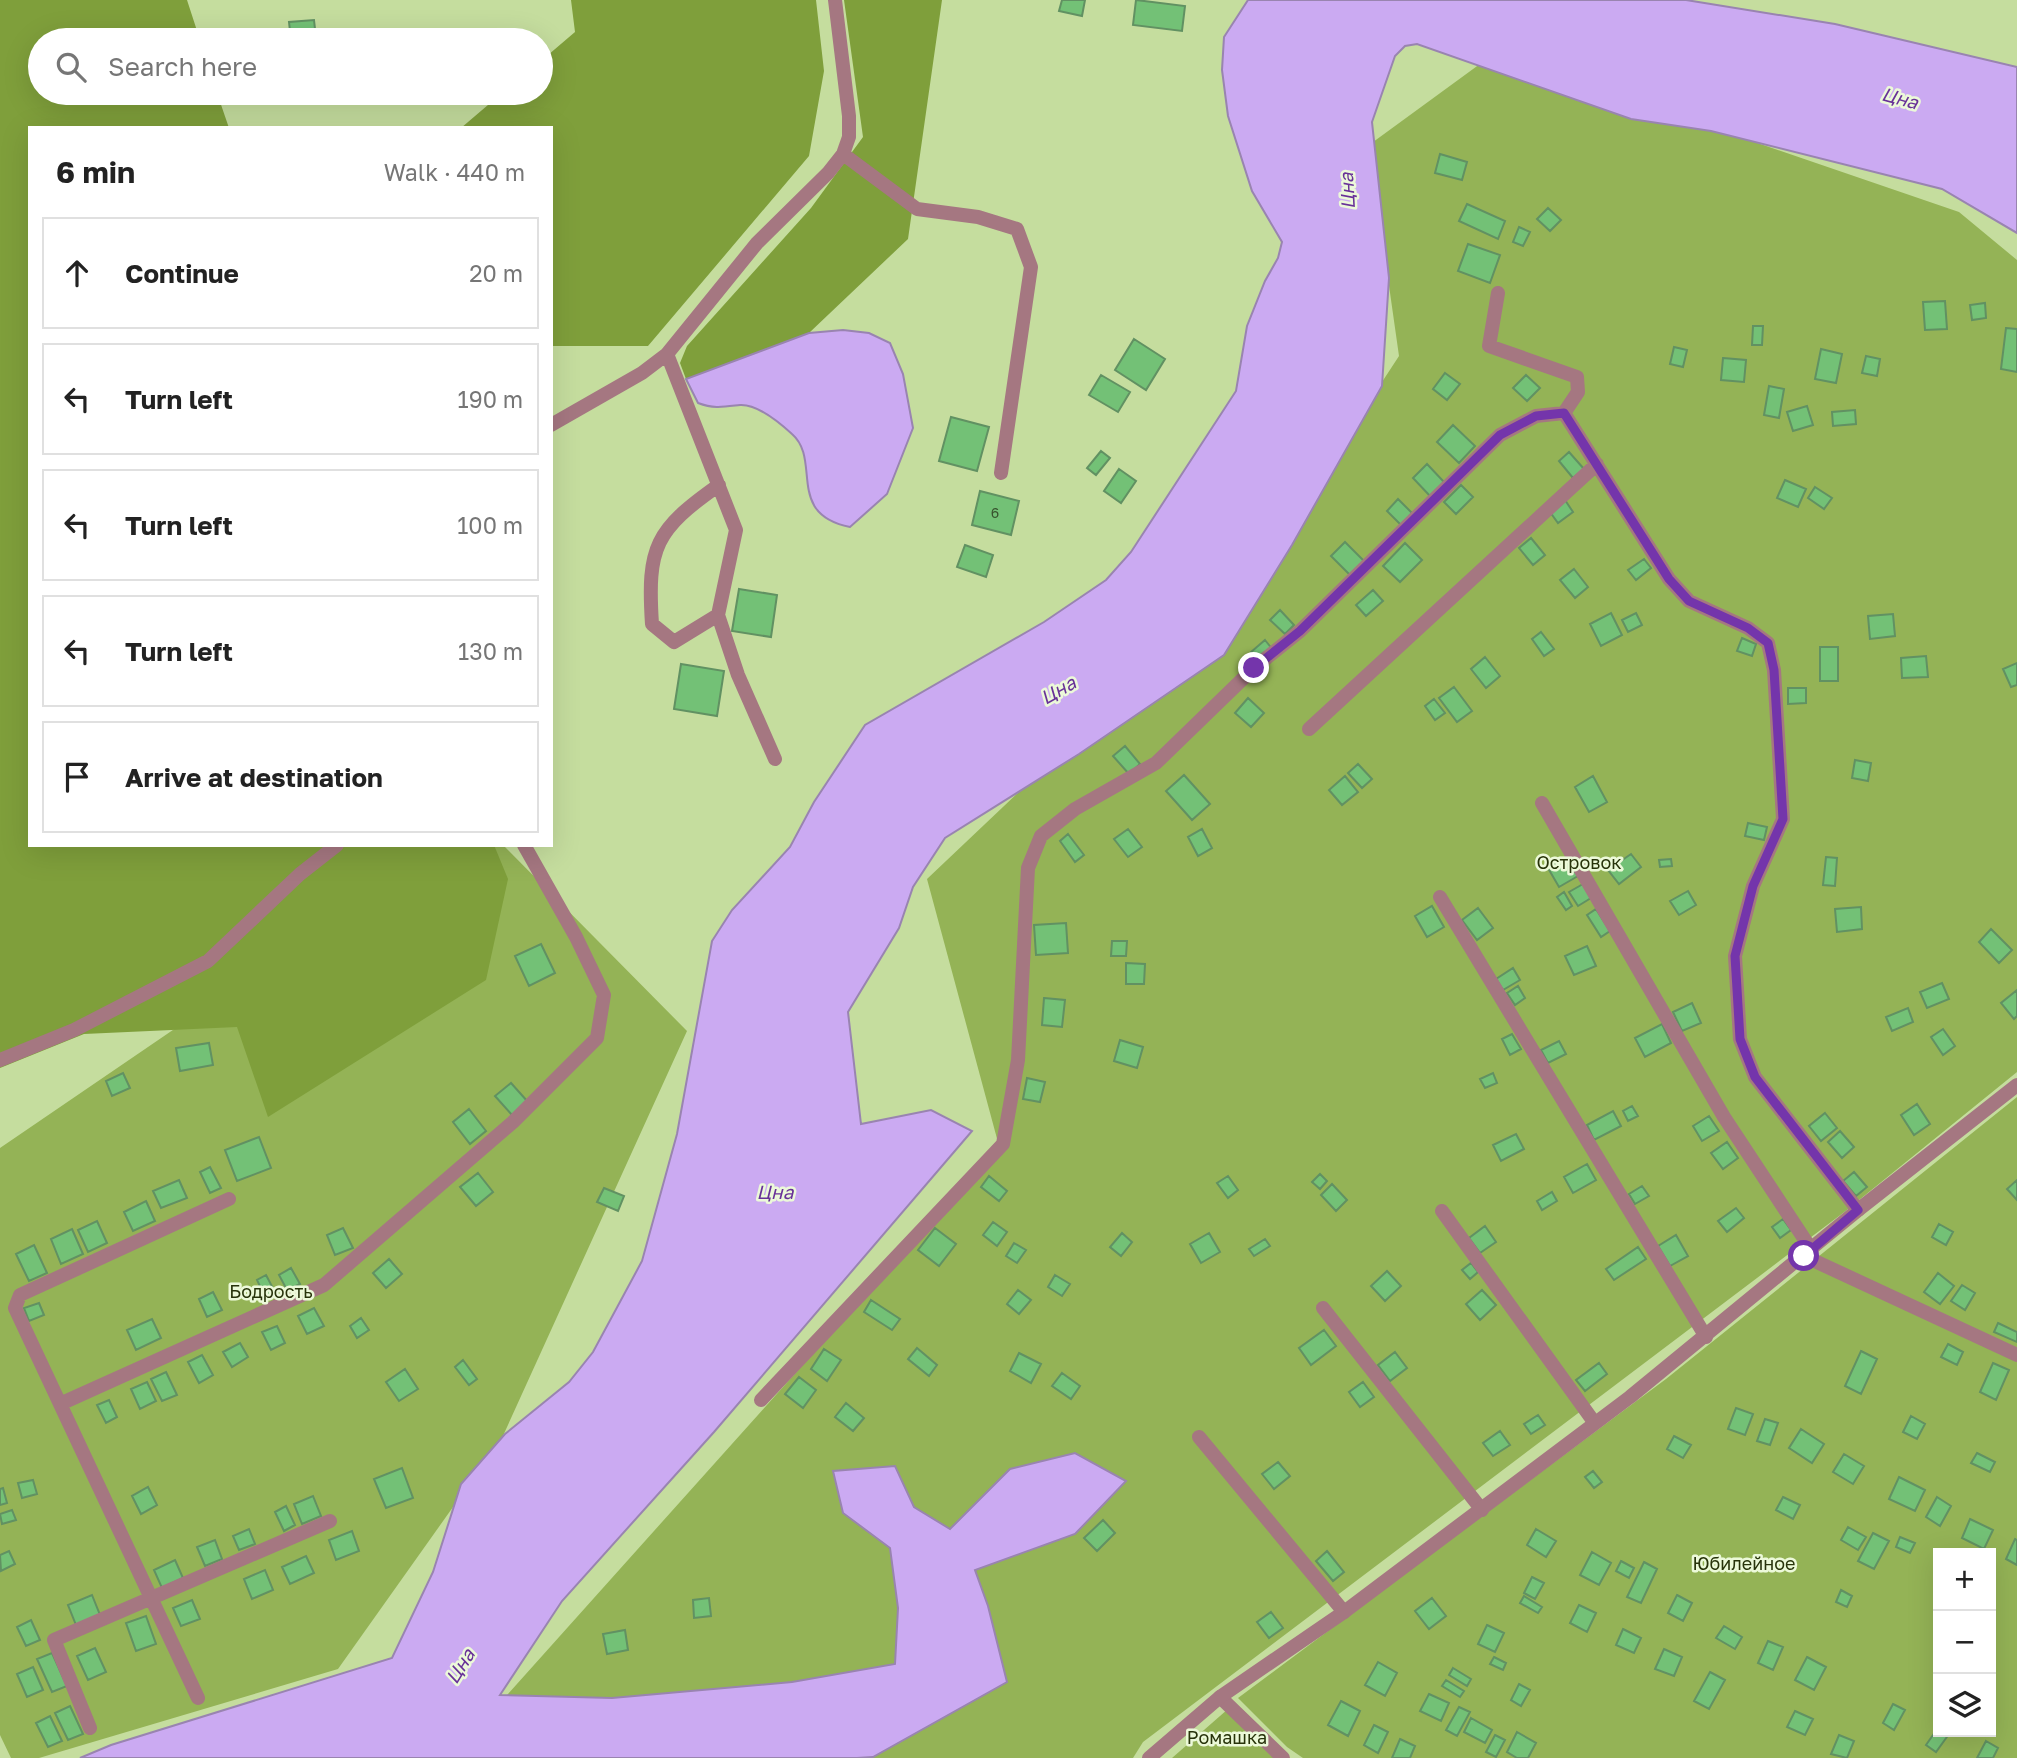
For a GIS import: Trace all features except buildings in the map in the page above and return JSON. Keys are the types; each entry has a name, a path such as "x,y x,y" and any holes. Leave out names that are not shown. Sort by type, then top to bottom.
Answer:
{"street":[{"path":"553,424 642,373 667,354 757,243 828,173 843,154 849,137 849,116 835,0"},
{"path":"843,154 917,209 978,217 1017,229 1031,267 1001,473"},
{"path":"1498,293 1489,346 1577,377 1578,392 1564,413"},
{"path":"667,354 736,530 718,615 738,675 775,759"},
{"path":"1564,413 1669,579 1689,601 1748,628 1768,643 1774,670 1783,819 1753,886 1735,956 1740,1039 1755,1077 1858,1210"},
{"path":"761,1400 1003,1144 1018,1060 1028,868 1041,836 1075,809 1156,763 1254,668 1300,631 1500,435 1536,416 1564,413"},
{"path":"1309,729 1597,464"},
{"path":"718,615 674,642 652,624 649,576 659,538 684,510 719,485"},
{"path":"1542,803 1724,1117 1807,1252 2017,1355"},
{"path":"0,1060 74,1030 208,961 300,874 334,847"},
{"path":"60,1404 324,1285 513,1122 597,1038 604,995 576,937 525,847"},
{"path":"1440,897 1706,1337"},
{"path":"1149,1758 1220,1697 1344,1612 1482,1510 1706,1337 1858,1210 2017,1086"},
{"path":"198,1698 15,1308 20,1295 229,1199"},
{"path":"1442,1212 1594,1422"},
{"path":"1323,1308 1482,1510"},
{"path":"1199,1437 1344,1612"},
{"path":"90,1728 54,1640 330,1521"},
{"path":"1220,1697 1283,1758"}],"green space":[{"path":"0,0 187,0 196,28 28,28 28,105 221,105 228,126 28,126 28,847 495,847 508,879 486,980 268,1117 237,1027 84,1034 0,1068"},
{"path":"571,0 816,0 824,71 809,156 648,346 553,346 553,126 463,126 488,105 553,105 553,51 575,32"},
{"path":"844,0 942,0 908,239 809,333 686,379 680,363 687,346 811,208 863,137"},
{"name":"Островок","path":"1495,53 1959,212 2017,260 2017,1072 1843,1213 1143,1742 1133,1758 482,1758 464,1743 999,1146 927,879 1269,555 1399,356 1369,145"},
{"name":"Бодрость","path":"441,847 505,847 687,1031 502,1438 338,1669 39,1758 11,1758 0,1735 0,1148"},
{"name":"Юбилейное","path":"2017,1097 2017,1758 1303,1758 1287,1747 1238,1698 1666,1379"},
{"name":"Ромашка","path":"1228,1709 1277,1758 1172,1758"}],"water":[{"name":"Цна","path":"1248,0 1686,0 1835,24 2017,67 2017,233 1942,189 1711,131 1631,119 1417,44 1405,46 1395,56 1372,122 1389,278 1382,386 1292,545 1224,655 1079,754 945,838 913,887 899,928 848,1012 861,1124 931,1110 972,1131 714,1432 562,1601 500,1695 612,1698 792,1682 895,1664 898,1608 890,1548 843,1513 833,1471 895,1466 914,1507 950,1529 1010,1469 1075,1453 1126,1481 1075,1534 975,1570 988,1606 1007,1682 873,1757 80,1758 111,1745 392,1658 433,1572 461,1484 505,1434 569,1382 593,1352 642,1261 677,1134 712,941 732,910 790,847 814,802 865,725 1044,622 1106,580 1131,552 1236,391 1247,326 1265,281 1278,258 1282,242 1252,191 1228,116 1222,70 1224,37"},
{"path":"843,330 869,333 890,343 903,374 913,428 887,494 850,527 830,520 818,511 811,499 805,458 792,434 754,408 740,405 714,407 698,403 686,379 809,333"}],"route":[{"path":"1254,668 1300,631 1348,581 1500,435 1536,416 1564,413 1669,579 1689,601 1748,628 1768,643 1774,670 1783,819 1753,886 1735,956 1740,1039 1755,1077 1858,1210 1804,1256"}]}
